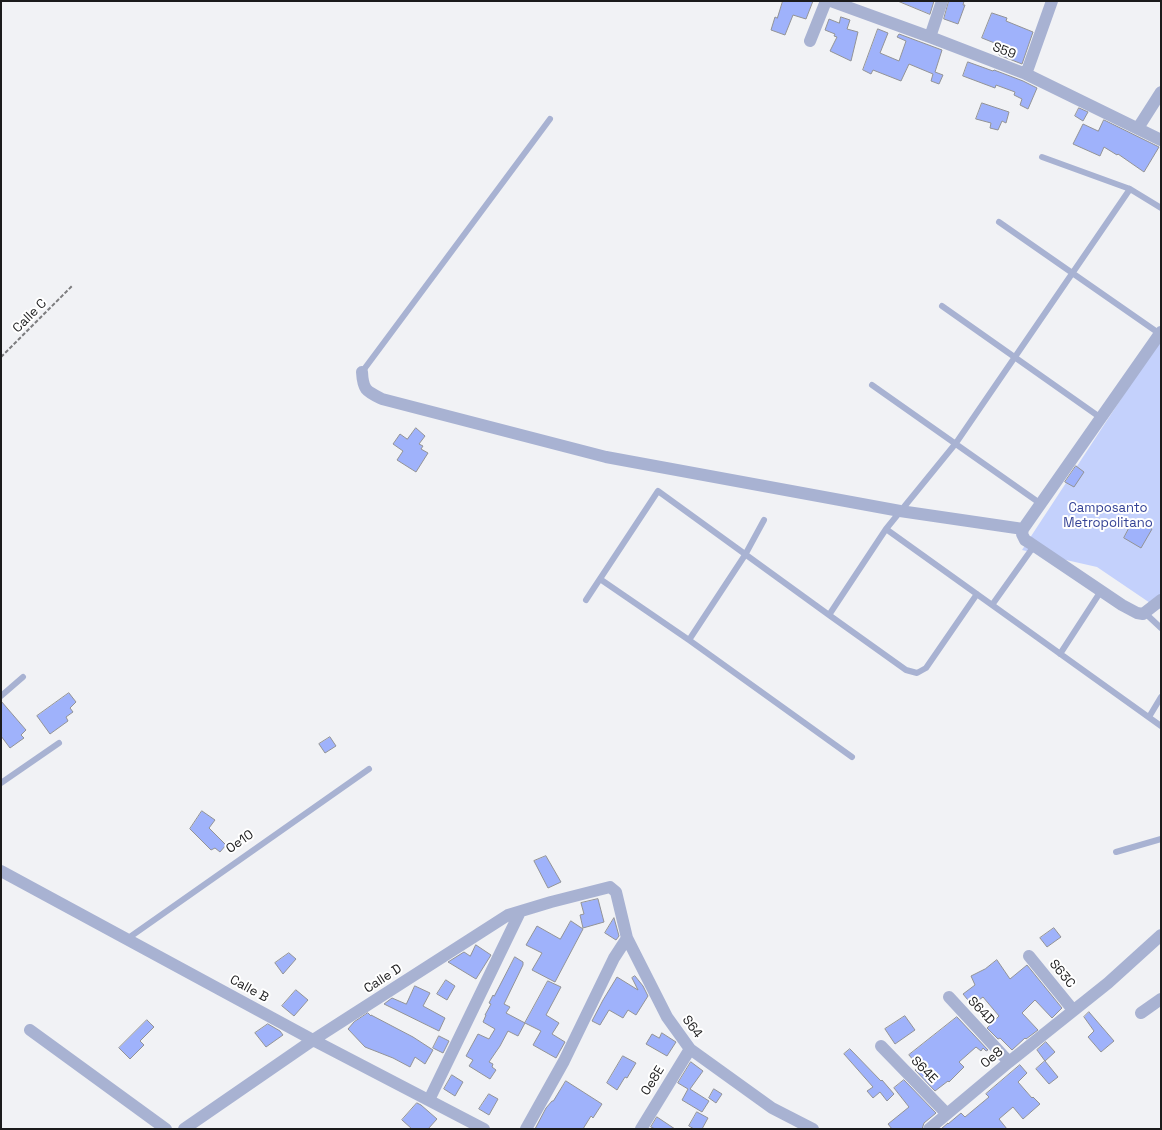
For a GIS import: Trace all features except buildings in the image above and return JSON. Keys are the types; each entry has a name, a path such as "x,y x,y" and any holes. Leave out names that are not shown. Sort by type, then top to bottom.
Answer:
{"street":[{"path":"810,41 826,1"},
{"name":"S59","path":"831,1 1026,74 1161,140"},
{"path":"930,37 942,1"},
{"path":"1026,74 1052,1"},
{"path":"1138,128 1161,92"},
{"path":"1160,333 1023,530 1022,534 1026,540 1034,546 1122,605 1137,613 1145,613 1161,600"},
{"path":"362,372 363,384 368,392 382,399 606,457 900,511 1023,530"},
{"name":"Calle B","path":"1,871 313,1040 484,1129"},
{"name":"Calle D","path":"184,1129 313,1040 508,915 550,902 610,887 613,889"},
{"name":"S64","path":"613,889 616,892 626,938 667,1017 690,1049 772,1108 813,1129"},
{"path":"429,1100 520,912"},
{"name":"Oe8","path":"929,1129 1009,1062 1108,983 1161,936"},
{"path":"526,1129 564,1061 614,958 626,938"},
{"name":"S63C","path":"1029,956 1073,1010"},
{"name":"S64D","path":"949,997 1009,1062"},
{"path":"1141,1013 1161,999"},
{"path":"30,1030 166,1129"},
{"name":"S64E","path":"881,1046 947,1114"},
{"name":"Oe8E","path":"641,1129 690,1049"}],"lane":[{"path":"362,372 550,119"},
{"path":"1042,157 1130,188 1161,208"},
{"path":"829,615 886,529 956,444 1130,188"},
{"path":"999,222 1160,333"},
{"path":"942,306 1101,418"},
{"path":"872,385 1041,504"},
{"path":"586,600 658,491 906,670 917,673 926,668 977,594"},
{"path":"689,640 745,555 764,520"},
{"path":"886,529 1161,726"},
{"path":"992,605 1034,546"},
{"path":"600,579 689,640 852,757"},
{"path":"1060,654 1101,591"},
{"path":"1145,613 1161,628"},
{"path":"1,696 23,677"},
{"path":"1149,717 1161,697"},
{"path":"1,782 59,743"},
{"name":"Oe10","path":"127,939 369,768"},
{"path":"1116,852 1161,839"}],"path":[{"name":"Calle C","path":"1,357 72,286"}],"green space":[{"name":"Camposanto Metropolitano","path":"1161,338 1161,607 1159,609 1097,567 1022,550"}]}
